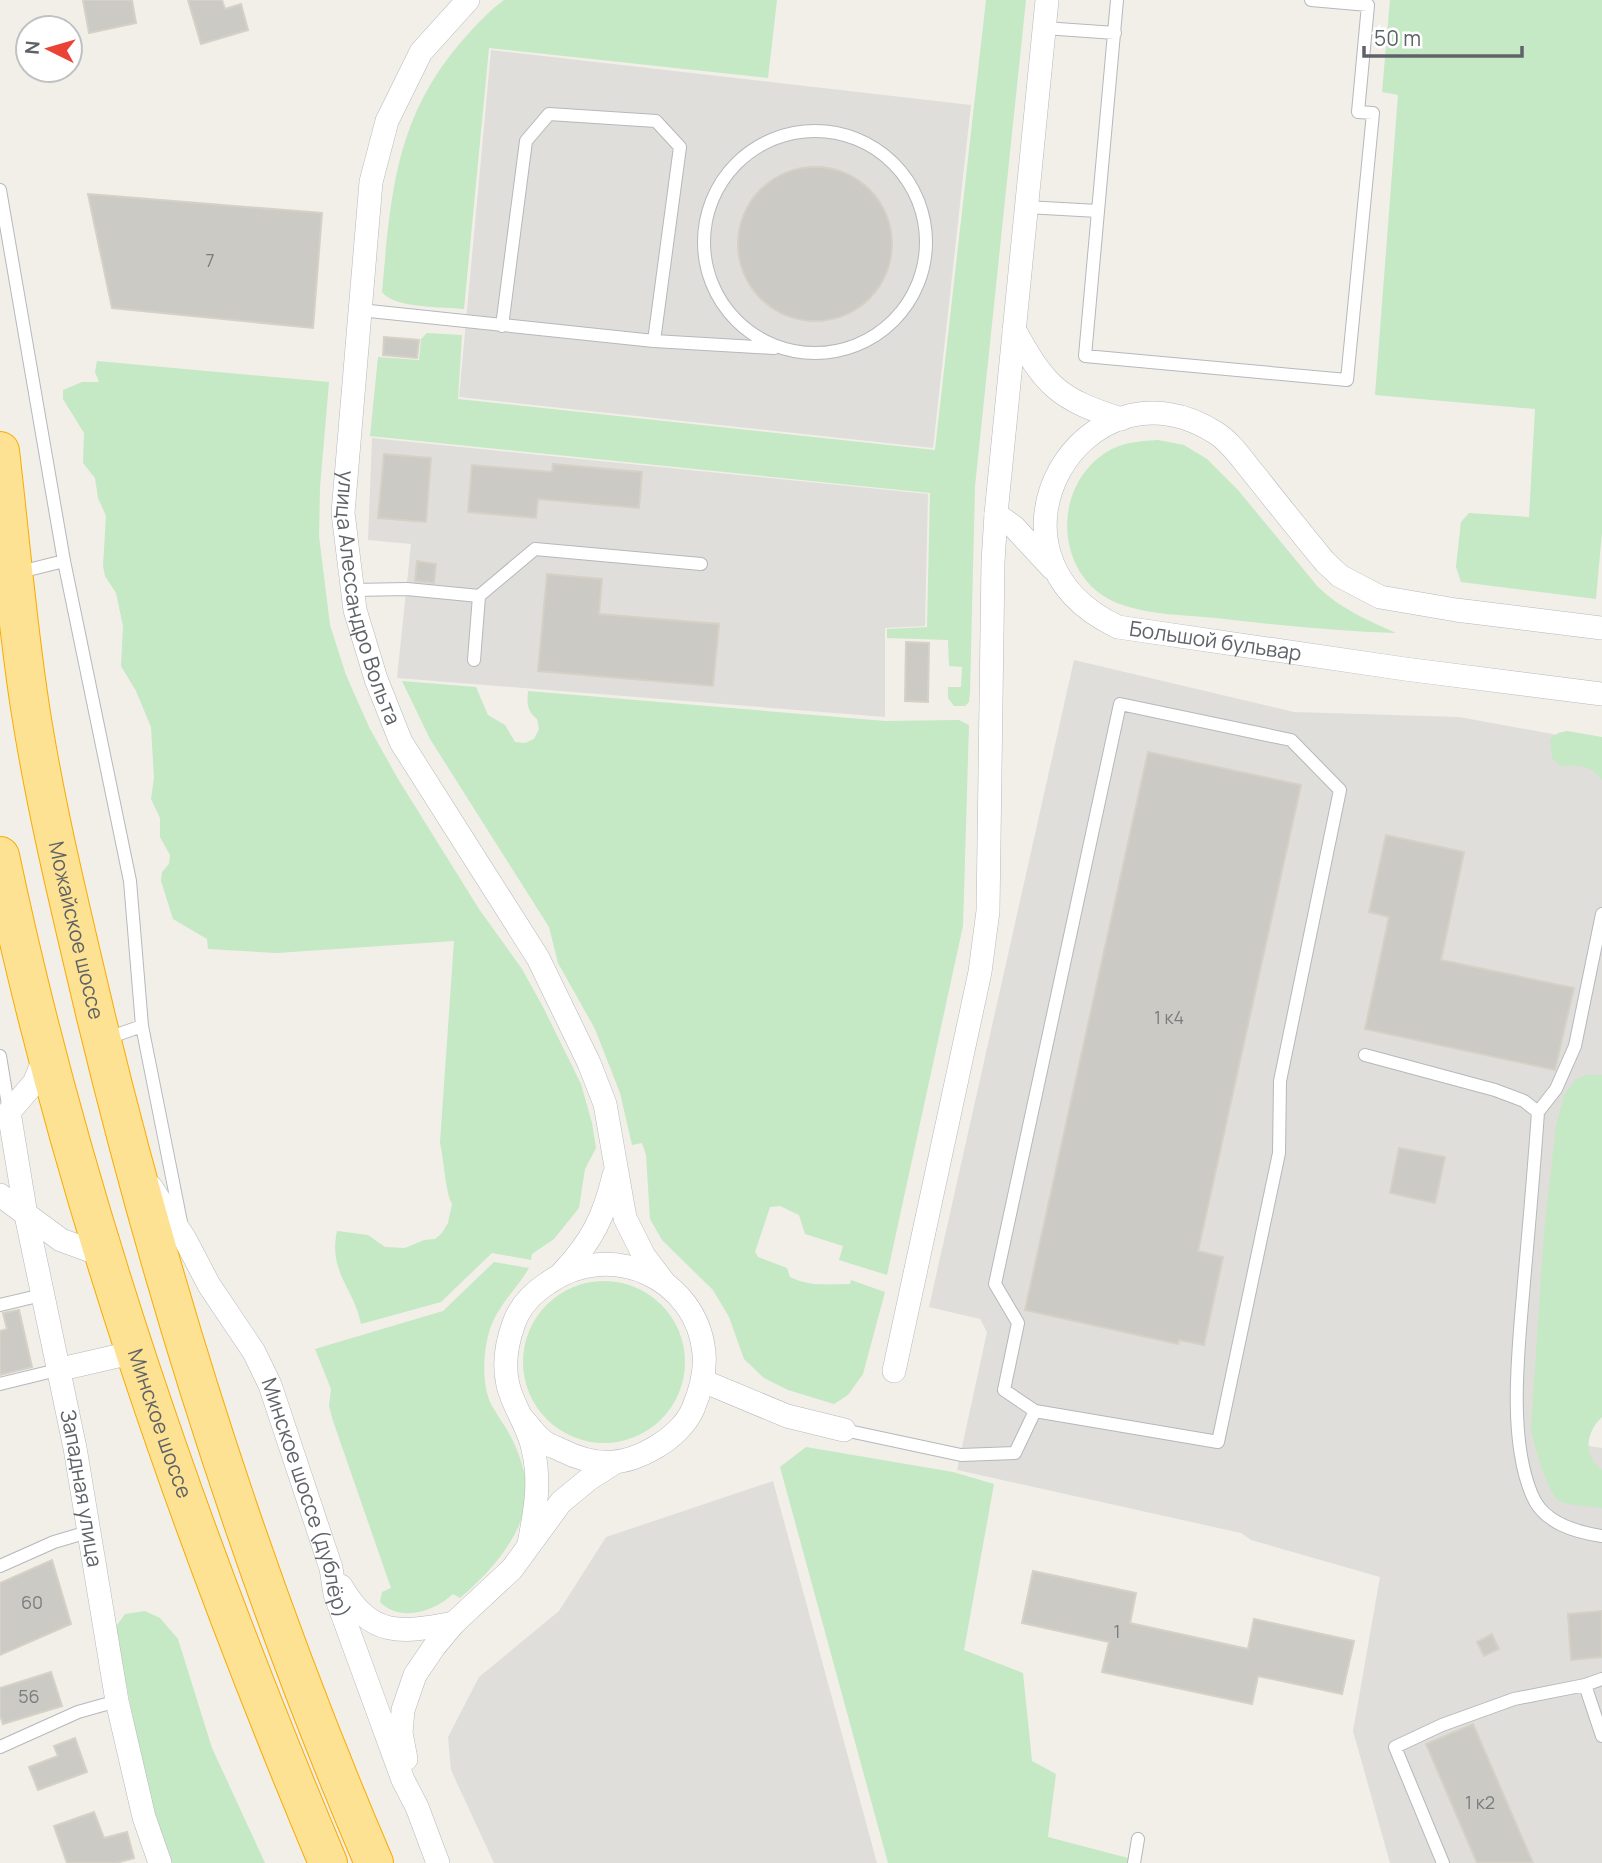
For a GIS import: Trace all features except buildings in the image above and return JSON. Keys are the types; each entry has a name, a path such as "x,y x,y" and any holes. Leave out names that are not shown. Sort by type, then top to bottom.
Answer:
{"highway":[{"name":"Можайское шоссе","path":"0,451 30,707 69,905 129,1154"},
{"name":"Минское шоссе","path":"0,856 24,972 46,1055 135,1352 169,1456 220,1592 327,1863"},
{"path":"129,1154 191,1365 268,1595 342,1789 374,1863"}],"street":[{"name":"улица Алессандро Вольта","path":"468,0 421,52 387,121 371,182 343,513 355,610 376,679 401,742 538,958 589,1063 605,1104 625,1218 644,1256 663,1281"},
{"path":"894,1371 980,972 988,911 996,514 1047,0"},
{"path":"1014,329 1037,370 1061,394 1088,408 1121,419"},
{"name":"Большой бульвар","path":"1602,628 1456,610 1370,593 1340,576 1325,562 1230,445 1218,434 1201,424 1162,415 1148,414 1121,419 1105,425 1078,444 1055,481 1045,523 1045,540 1050,558 1074,597 1087,611 1118,627 1405,669 1602,694"},
{"path":"996,514 1014,527 1059,575"},
{"path":"4,1114 34,1083 46,1055"},
{"name":"Западная улица","path":"4,1114 75,1448 117,1701 144,1817 160,1863"},
{"name":"Минское шоссе (дублёр)","path":"129,1154 185,1239 209,1286 254,1352 270,1385 331,1568 335,1594 403,1780 438,1863"},
{"path":"529,1544 537,1499 537,1474 533,1447 508,1386 506,1352 515,1320 534,1293 562,1273 582,1252 603,1216 617,1165"},
{"path":"0,1195 61,1240 105,1256"},
{"path":"521,1417 543,1442 582,1460 614,1463 640,1457 669,1439 691,1413 703,1381 704,1353 698,1325 683,1301 663,1281 639,1269 613,1264 587,1265 562,1273"},
{"path":"57,1370 135,1352"},
{"path":"703,1381 787,1416 844,1430"},
{"path":"416,1807 401,1733 404,1710 415,1675 454,1623 512,1569 561,1502 614,1463"},
{"path":"331,1568 354,1608 375,1623 398,1631 454,1623"}],"lane":[{"path":"1117,0 1085,356 1347,380 1373,113 1358,112 1368,5 1311,0"},
{"path":"1044,28 1115,33"},
{"path":"502,326 526,141 549,114 656,121 680,147 654,341"},
{"path":"360,310 654,341 779,348 816,354 853,348 885,330 910,302 924,267 926,230 916,194 895,164 866,142 831,131 794,132 760,145 732,167 713,198 704,234 707,270 722,303 747,330 779,348"},
{"path":"0,190 64,561 130,881 142,1026 185,1239"},
{"path":"1026,206 1098,211"},
{"path":"474,660 480,596 536,549 701,564"},
{"path":"14,573 64,561"},
{"path":"353,590 407,589 480,596"},
{"path":"1120,704 1291,740 1340,790 1280,1081 1279,1153 1218,1442 1035,1411 1004,1390 1017,1323 995,1284 1120,704"},
{"path":"1602,914 1575,1046 1556,1089 1538,1112 1521,1328 1517,1427 1521,1457 1532,1496 1546,1514 1578,1532 1602,1536"},
{"path":"102,1040 142,1026"},
{"path":"1365,1055 1495,1090 1524,1101 1538,1112"},
{"path":"0,1056 4,1114"},
{"path":"0,1305 42,1295"},
{"path":"0,1384 57,1370"},
{"path":"844,1430 961,1455 1015,1453 1035,1411"},
{"path":"0,1566 54,1542 88,1532"},
{"path":"1443,1863 1395,1748 1442,1725 1514,1699 1602,1679"},
{"path":"1585,1685 1602,1736"},
{"path":"0,1747 78,1712 117,1701"},
{"path":"1134,1863 1138,1839"}],"shaded area":[{"path":"491,50 971,105 933,448 459,397"},
{"path":"372,438 928,494 925,626 885,628 885,717 397,678 411,544 368,540"},
{"path":"1074,660 1294,712 1459,717 1602,743 1602,1114 1536,1438 1602,1448 1602,1863 1390,1863 1353,1731 1380,1577 1251,1540 1241,1533 957,1470 987,1332 980,1319 929,1307"},
{"path":"773,1481 877,1863 494,1863 451,1770 448,1737 479,1677 559,1611 606,1537"}],"green space":[{"path":"504,0 777,0 768,78 489,48 464,309 420,306 397,301 382,292 394,190 410,129 422,99 440,70 472,30"},
{"path":"986,0 1026,0 975,486 970,691 969,702 965,706 954,706 948,698 948,687 961,687 962,667 949,666 948,640 887,638 887,629 927,627 930,493 370,436 378,357 419,360 421,339 427,333 462,335 458,399 935,450"},
{"path":"1390,0 1602,0 1602,532 1596,599 1461,582 1456,567 1461,522 1469,513 1529,517 1535,409 1375,395 1398,95 1382,92"},
{"path":"97,361 329,382 320,487 319,536 330,625 346,675 369,727 398,779 479,909 522,969 543,1007 581,1084 596,1148 585,1169 579,1208 554,1239 532,1254 531,1260 492,1253 441,1302 361,1324 339,1269 335,1245 337,1231 368,1235 385,1247 405,1248 424,1240 435,1239 448,1223 452,1204 440,1143 454,941 277,953 208,949 207,939 173,919 161,881 170,855 160,837 160,818 151,799 154,778 151,727 136,691 121,666 123,626 116,593 105,576 103,566 106,516 98,498 95,478 83,463 84,433 63,399 63,390 82,382 99,382 95,372"},
{"path":"1158,440 1184,445 1207,459 1238,490 1318,587 1345,608 1396,633 1154,612 1117,603 1096,590 1080,572 1071,551 1067,528 1070,505 1078,483 1092,464 1112,449 1128,443"},
{"path":"402,681 476,687 488,715 505,725 515,742 525,743 534,739 539,729 537,719 528,706 528,691 885,721 959,720 969,725 963,926 887,1275 839,1260 843,1246 805,1234 799,1215 780,1206 770,1207 755,1252 758,1257 787,1268 790,1277 797,1280 812,1284 850,1284 851,1280 885,1292 863,1374 848,1395 834,1404 788,1390 764,1378 744,1359 729,1317 713,1290 662,1240 650,1219 646,1155 642,1143 632,1145 620,1093 595,1029 558,963 549,927 430,739"},
{"path":"1567,731 1602,737 1602,780 1588,768 1560,766 1552,758 1550,739"},
{"path":"1586,1075 1602,1075 1602,1417 1592,1430 1588,1444 1592,1458 1602,1470 1602,1508 1573,1505 1558,1500 1545,1477 1531,1427 1544,1232 1556,1126 1564,1095 1576,1079"},
{"path":"494,1262 529,1268 495,1317 488,1336 484,1362 488,1397 513,1441 523,1469 526,1498 523,1513 502,1554 482,1578 460,1598 453,1594 427,1610 397,1612 380,1602 382,1592 391,1588 333,1421 329,1406 331,1389 315,1349 443,1311"},
{"path":"604,1281 635,1288 661,1305 678,1331 685,1362 678,1393 661,1419 635,1436 604,1443 573,1436 547,1419 530,1393 523,1362 530,1331 547,1305 573,1288"},
{"path":"806,1447 953,1472 994,1484 964,1650 1023,1673 1032,1761 1056,1774 1048,1837 1128,1858 1127,1863 888,1863 780,1467"},
{"path":"145,1611 160,1618 178,1639 212,1748 265,1863 171,1863 151,1807 115,1628 125,1614"}]}
